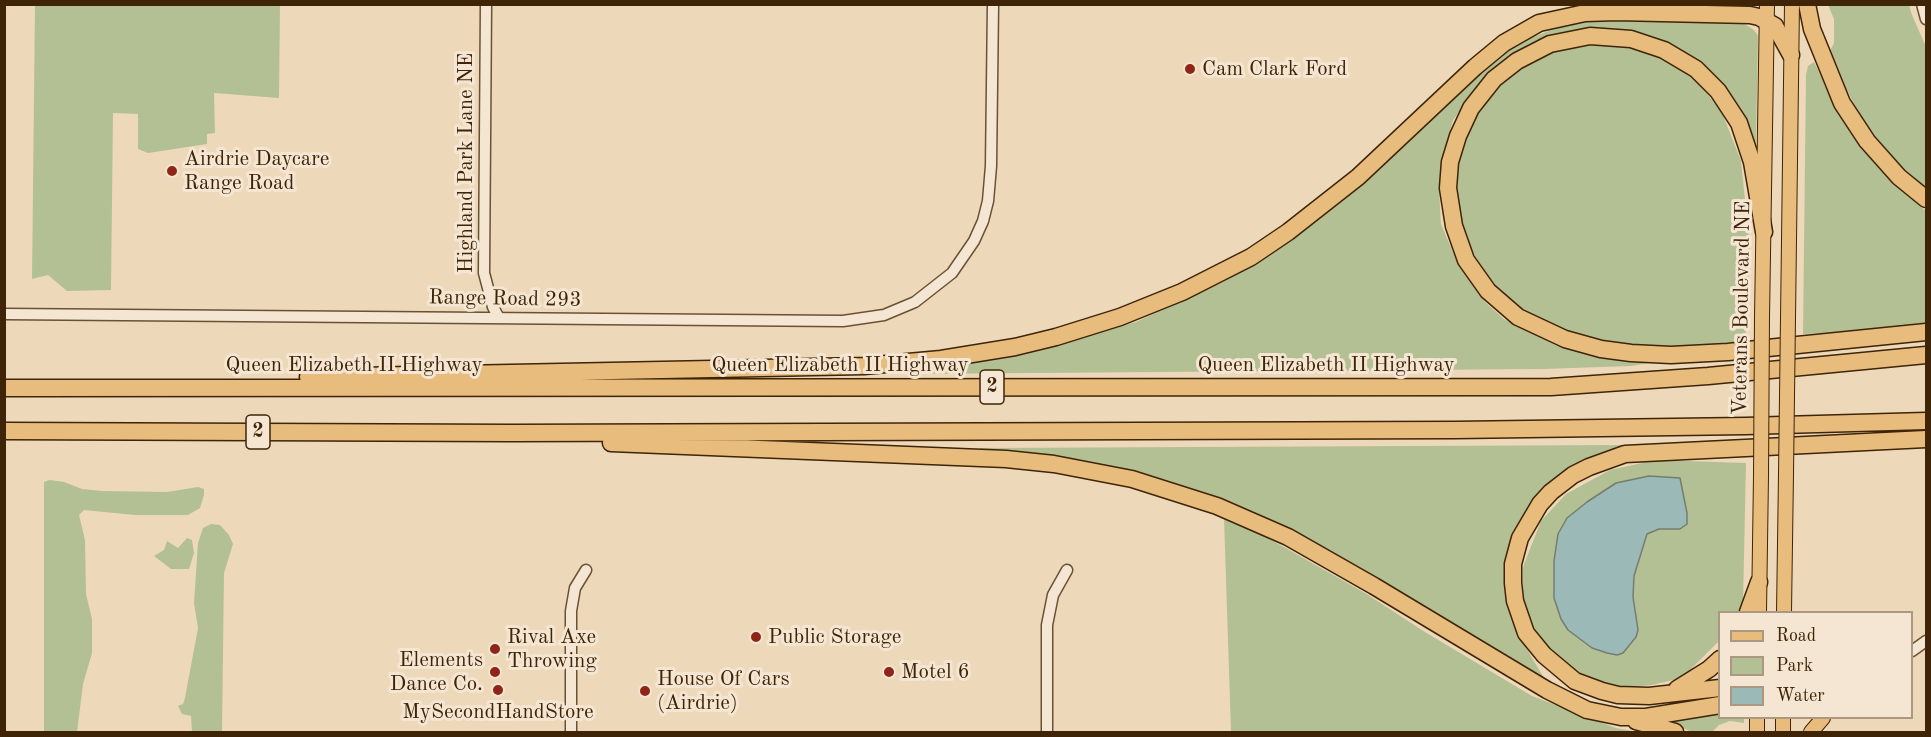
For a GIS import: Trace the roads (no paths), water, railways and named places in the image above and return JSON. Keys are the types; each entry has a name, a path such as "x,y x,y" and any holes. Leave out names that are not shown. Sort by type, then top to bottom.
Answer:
{"highway":[{"path":"1617,12 1663,4"},
{"path":"1807,4 1812,29 1842,103 1867,141 1899,177 1926,199"},
{"path":"55,388 337,376 864,366 983,354 1056,337 1120,317 1182,292 1251,257 1288,232 1358,177 1475,67 1513,38 1539,23 1585,13 1750,15 1767,13 1791,55"},
{"path":"1764,232 1752,162 1746,142 1739,123 1718,91 1696,69 1664,50 1630,39 1590,36 1550,44 1517,61 1494,79 1470,108 1450,162 1448,188 1454,226 1466,260 1488,291 1518,317 1565,339 1601,349 1671,355 1739,351 1926,332"},
{"name":"Queen Elizabeth II Highway","path":"4,388 1551,387 1926,355"},
{"name":"2","path":"4,432 1490,430 1926,421"},
{"path":"512,433 633,445 1006,459 1054,464 1132,479 1217,506 1288,537 1570,703 1595,712 1675,732"},
{"path":"1718,688 1649,696 1618,695 1575,681 1554,665 1534,644 1527,633 1515,601 1513,564 1525,526 1551,492 1581,471 1625,454 1926,439"},
{"path":"1748,611 1759,582"},
{"path":"1671,693 1718,660"},
{"path":"1621,717 1646,717 1718,705"}],"main road":[{"path":"1784,611 1792,4"},
{"name":"Veterans Boulevard NE","path":"1759,611 1767,13"},
{"path":"1785,578 1792,611"},
{"path":"1811,732 1821,719"}],"street":[{"name":"Highland Park Lane NE","path":"486,4 483,273 493,307 499,318"},
{"name":"Range Road 293","path":"4,314 525,320 857,320 895,311 921,299 952,273 974,242 983,221 990,184 993,4"},
{"path":"1922,4 1926,20"},
{"path":"571,732 574,588 586,570"},
{"path":"1047,732 1047,625 1053,595 1067,570"},
{"path":"1913,650 1926,641"}],"water":[{"path":"1649,476 1680,478 1687,524 1680,529 1659,529 1647,534 1634,576 1633,597 1638,630 1636,637 1623,653 1617,655 1607,653 1592,648 1568,630 1561,619 1554,598 1554,561 1558,534 1567,518 1616,483"}],"place":[{"name":"Cam Clark Ford","path":"1190,69"},
{"name":"Airdrie Daycare Range Road","path":"172,171"},
{"name":"Public Storage","path":"756,637"},
{"name":"Rival Axe Throwing","path":"495,649"},
{"name":"Elements Dance Co.","path":"495,672"},
{"name":"Motel 6","path":"889,672"},
{"name":"MySecondHandStore","path":"498,690"},
{"name":"House Of Cars (Airdrie)","path":"645,691"}]}
